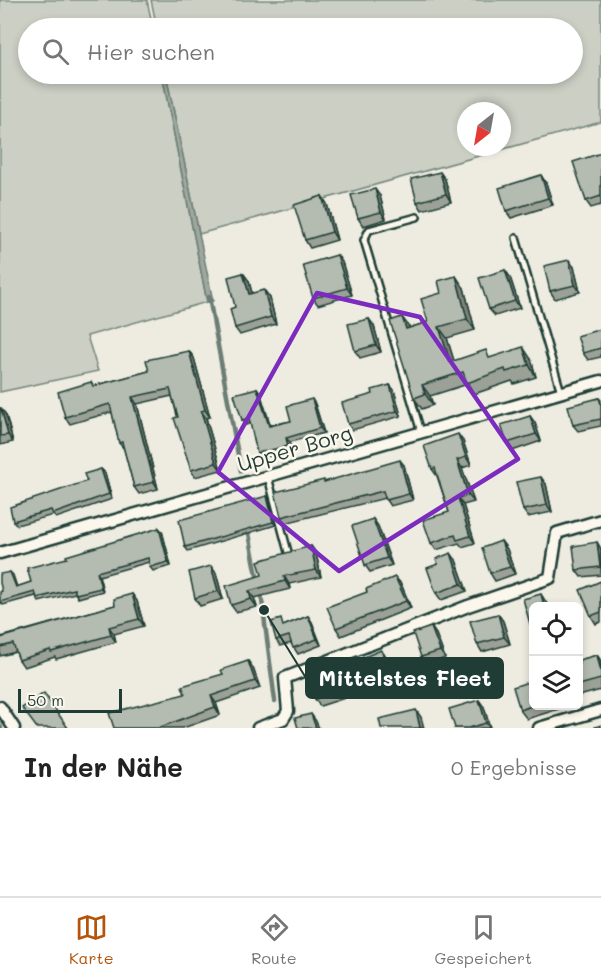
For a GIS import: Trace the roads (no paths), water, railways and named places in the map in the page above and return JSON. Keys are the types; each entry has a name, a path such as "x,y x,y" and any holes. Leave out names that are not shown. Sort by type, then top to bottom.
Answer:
{"street":[{"name":"Upper Borg","path":"0,553 601,381"},
{"path":"258,728 283,720 288,711 285,678 468,606 550,579 556,533 601,520"},
{"path":"0,707 14,728"},
{"path":"539,728 601,710"}],"lane":[{"path":"417,217 369,230 364,240 422,434"},
{"path":"516,238 561,392"},
{"path":"268,477 288,552"}],"waterway":[{"path":"209,297 241,471"},
{"path":"248,528 258,581"},
{"path":"261,593 275,701"}],"place":[{"name":"Mittelstes Fleet","path":"264,610"}]}
